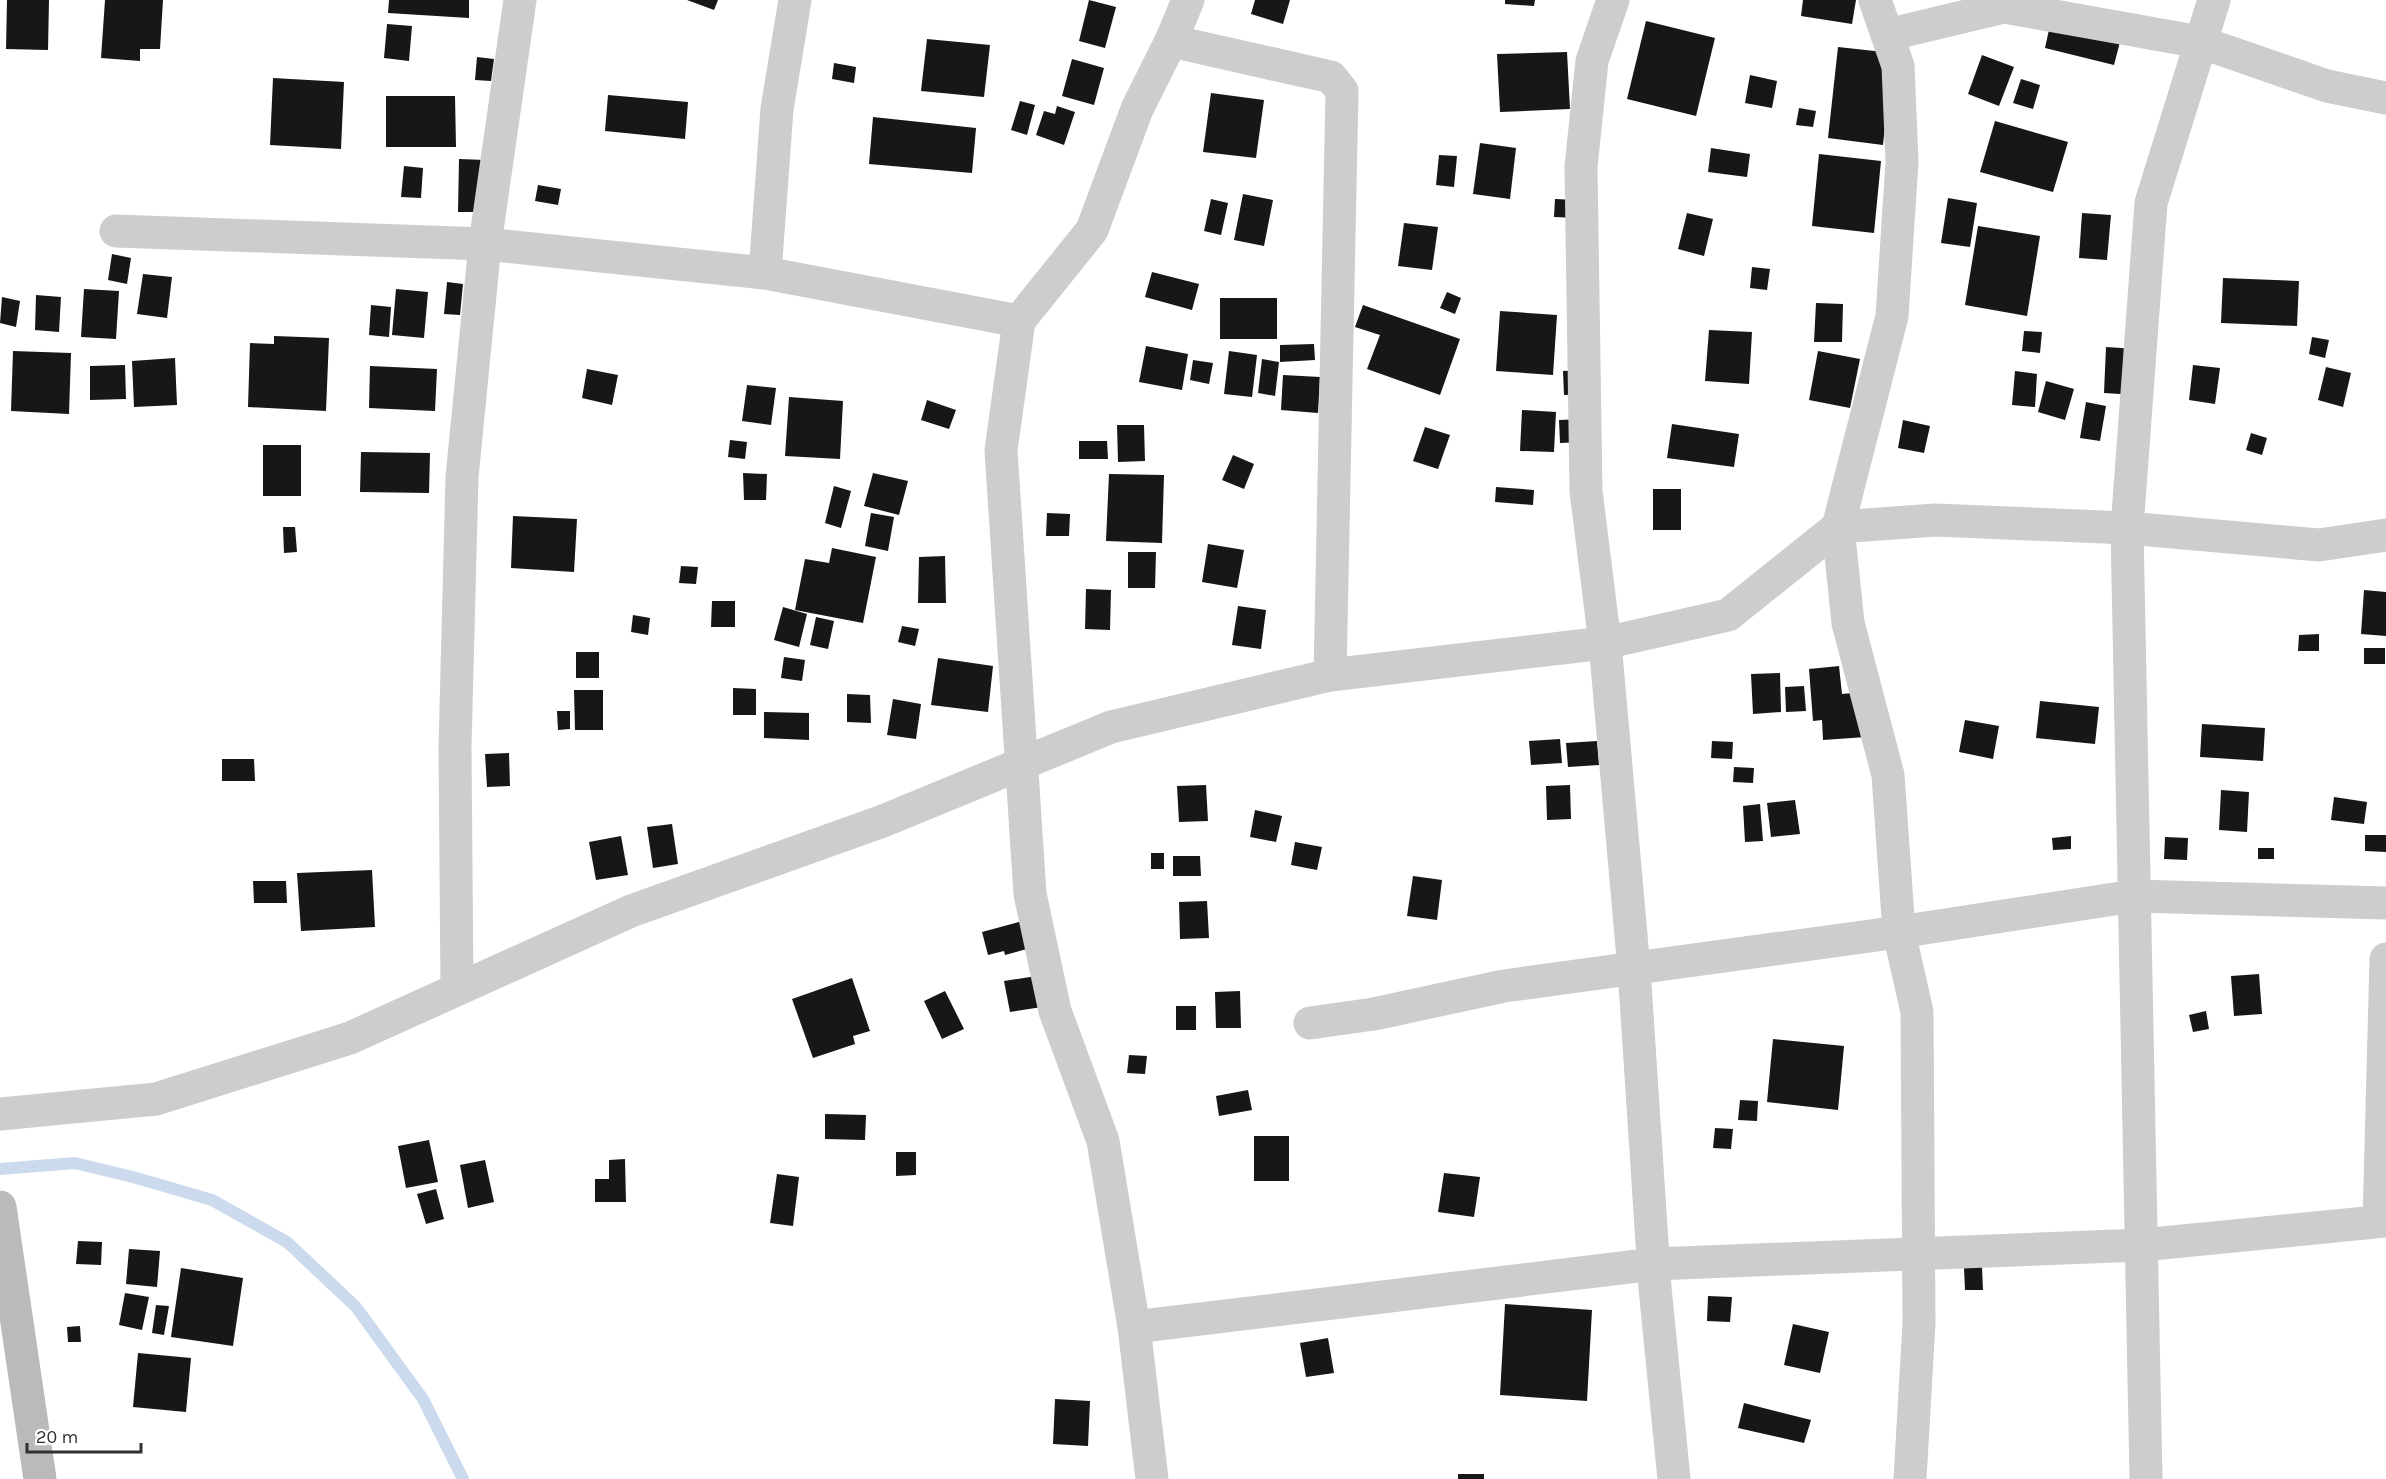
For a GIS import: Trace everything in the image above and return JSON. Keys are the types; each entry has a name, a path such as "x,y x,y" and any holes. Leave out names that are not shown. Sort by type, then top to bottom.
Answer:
{"main road":[{"path":"0,1207 40,1479"}],"street":[{"path":"457,989 454,747 462,489 485,244 520,0"},
{"path":"765,273 777,109 795,0"},
{"path":"1152,1479 1134,1327 1103,1141 1055,1011 1030,894 1001,450 1019,321 1092,230 1137,109 1171,41 1188,0"},
{"path":"1613,0 1592,61 1581,167 1586,491 1605,643 1634,969 1654,1264 1674,1479"},
{"path":"1875,0 1898,66 1902,162 1892,316 1838,527 1848,623 1888,775 1899,932 1917,1012 1919,1323 1910,1479"},
{"path":"2146,1479 2127,528 2151,202 2214,0"},
{"path":"1887,35 2004,7 2200,42 2327,86 2386,98"},
{"path":"1171,41 1331,77 1342,91 1330,675"},
{"path":"116,231 485,244 765,273 1019,321"},
{"path":"0,1114 156,1098 350,1038 631,911 883,821 1112,727 1330,675 1605,643 1728,615 1838,527 1935,520 2127,528 2319,545 2386,536"},
{"path":"1310,1023 1374,1014 1504,986 1899,932 2134,896 2386,903"},
{"path":"1134,1327 1654,1264 2142,1245 2383,1221 2386,959"}],"building":[{"path":"7,0 49,0 48,50 6,49"},
{"path":"105,0 163,0 160,49 140,49 140,61 101,58"},
{"path":"389,0 469,0 469,18 388,13"},
{"path":"687,0 718,0 714,10"},
{"path":"1089,0 1116,7 1105,48 1079,41"},
{"path":"1255,0 1290,0 1283,24 1251,14"},
{"path":"1505,0 1535,0 1534,6 1505,4"},
{"path":"1803,0 1856,0 1852,24 1801,16"},
{"path":"1646,21 1715,38 1696,116 1627,99"},
{"path":"387,24 412,26 409,61 384,58"},
{"path":"2050,25 2120,42 2114,65 2045,48"},
{"path":"927,39 990,45 984,97 921,91"},
{"path":"1838,47 1893,53 1883,145 1828,138"},
{"path":"1567,52 1570,109 1500,112 1497,54"},
{"path":"1982,55 2014,67 1999,106 1968,94"},
{"path":"477,57 494,59 491,81 475,80"},
{"path":"1072,59 1104,68 1094,105 1062,96"},
{"path":"834,63 856,67 854,83 832,79"},
{"path":"1750,75 1777,81 1772,108 1745,103"},
{"path":"273,78 344,82 341,149 270,145"},
{"path":"2021,79 2040,85 2033,109 2013,103"},
{"path":"1211,93 1264,100 1256,158 1203,152"},
{"path":"608,95 688,102 685,139 605,131"},
{"path":"386,96 455,96 456,147 386,147"},
{"path":"1020,101 1035,105 1027,135 1011,130"},
{"path":"1057,106 1075,112 1064,145 1036,135 1044,111 1055,114"},
{"path":"1799,108 1816,111 1813,127 1796,125"},
{"path":"873,117 976,128 972,173 869,164"},
{"path":"1995,121 2068,142 2053,192 1980,172"},
{"path":"1480,143 1516,148 1510,199 1473,194"},
{"path":"1711,148 1750,154 1747,177 1708,172"},
{"path":"1819,154 1881,161 1874,233 1812,226"},
{"path":"1439,155 1457,156 1454,187 1436,185"},
{"path":"459,159 486,160 485,212 458,212"},
{"path":"404,166 423,168 421,198 401,197"},
{"path":"538,185 561,189 558,205 535,201"},
{"path":"1243,194 1273,200 1264,246 1234,240"},
{"path":"1948,198 1977,203 1970,247 1941,243"},
{"path":"1211,199 1228,203 1221,235 1204,231"},
{"path":"1555,199 1577,200 1577,218 1554,217"},
{"path":"1687,213 1713,219 1704,256 1678,249"},
{"path":"2082,213 2111,215 2107,260 2079,258"},
{"path":"1404,223 1438,227 1432,270 1398,266"},
{"path":"1978,226 2040,236 2027,316 1965,305"},
{"path":"112,254 131,258 127,284 108,280"},
{"path":"1752,267 1770,269 1767,290 1750,288"},
{"path":"1152,272 1199,284 1192,310 1145,297"},
{"path":"143,274 172,277 167,318 137,314"},
{"path":"2223,278 2299,281 2297,326 2221,323"},
{"path":"447,282 463,284 460,315 444,314"},
{"path":"84,289 119,291 116,339 81,337"},
{"path":"396,289 428,292 424,338 392,335"},
{"path":"1447,292 1461,298 1455,314 1440,308"},
{"path":"36,295 61,297 59,332 35,330"},
{"path":"2,297 20,301 16,327 0,323"},
{"path":"1220,298 1277,298 1277,339 1220,339"},
{"path":"1816,303 1843,304 1842,342 1814,342"},
{"path":"371,305 391,307 389,337 369,335"},
{"path":"1363,305 1460,339 1440,395 1367,369 1380,335 1355,327"},
{"path":"1500,311 1557,315 1553,375 1496,371"},
{"path":"1709,330 1752,332 1749,384 1705,381"},
{"path":"2024,331 2042,332 2040,353 2022,351"},
{"path":"274,336 329,338 326,411 248,407 250,343 274,344"},
{"path":"2312,337 2329,340 2325,358 2309,354"},
{"path":"1314,344 1315,360 1280,362 1280,345"},
{"path":"1146,346 1188,354 1182,390 1139,382"},
{"path":"2106,347 2137,349 2135,395 2104,393"},
{"path":"13,351 71,353 69,414 11,411"},
{"path":"1229,351 1257,355 1252,397 1224,394"},
{"path":"1818,351 1860,359 1850,408 1809,400"},
{"path":"175,358 177,405 134,407 132,361"},
{"path":"1262,359 1279,362 1275,396 1258,393"},
{"path":"1193,360 1213,363 1209,384 1190,380"},
{"path":"125,365 126,399 90,400 90,366"},
{"path":"2193,365 2220,368 2215,404 2189,400"},
{"path":"370,366 437,369 435,411 369,408"},
{"path":"2326,367 2351,373 2343,407 2318,400"},
{"path":"587,369 618,375 612,405 582,398"},
{"path":"1581,370 1583,394 1564,395 1563,371"},
{"path":"2015,371 2037,374 2035,407 2012,405"},
{"path":"1283,375 1320,377 1318,413 1281,410"},
{"path":"2046,381 2074,389 2065,420 2038,412"},
{"path":"747,385 776,388 771,425 742,421"},
{"path":"789,397 843,401 840,459 785,456"},
{"path":"927,400 956,410 949,429 921,420"},
{"path":"2086,402 2106,406 2100,441 2080,438"},
{"path":"1522,410 1556,412 1554,452 1520,451"},
{"path":"1583,419 1584,442 1560,443 1559,420"},
{"path":"1903,420 1930,426 1924,453 1898,448"},
{"path":"1672,424 1739,434 1734,467 1667,458"},
{"path":"1117,425 1144,425 1145,461 1118,462"},
{"path":"1425,427 1450,435 1438,469 1413,461"},
{"path":"2251,433 2267,438 2262,455 2246,450"},
{"path":"730,440 747,442 745,459 728,457"},
{"path":"1079,441 1107,441 1108,459 1079,459"},
{"path":"263,445 301,445 301,496 263,496"},
{"path":"361,452 430,453 429,493 360,492"},
{"path":"1233,455 1254,464 1244,489 1222,480"},
{"path":"743,473 767,474 766,500 744,500"},
{"path":"873,473 908,481 899,515 864,506"},
{"path":"1109,474 1164,475 1162,543 1106,541"},
{"path":"834,486 851,491 841,528 825,523"},
{"path":"1496,487 1534,490 1533,505 1495,502"},
{"path":"1653,489 1681,489 1681,530 1653,530"},
{"path":"871,513 894,517 888,551 865,546"},
{"path":"1047,513 1070,514 1069,536 1046,536"},
{"path":"513,516 577,519 574,572 511,568"},
{"path":"283,527 295,527 297,552 284,553"},
{"path":"1208,544 1244,550 1237,588 1202,582"},
{"path":"832,548 876,557 863,623 795,610 805,559 829,563"},
{"path":"1128,552 1156,552 1155,588 1128,588"},
{"path":"945,556 946,603 918,603 919,557"},
{"path":"681,566 698,567 696,584 679,583"},
{"path":"1086,589 1111,590 1110,630 1085,629"},
{"path":"2364,590 2386,592 2386,636 2361,634"},
{"path":"712,601 735,601 735,627 711,627"},
{"path":"1238,606 1266,610 1261,649 1232,645"},
{"path":"783,607 807,614 799,647 774,640"},
{"path":"633,615 650,618 648,635 631,632"},
{"path":"816,617 834,621 828,649 810,645"},
{"path":"902,626 919,629 915,646 898,642"},
{"path":"2319,634 2319,651 2298,651 2299,635"},
{"path":"2364,648 2385,648 2385,664 2364,664"},
{"path":"576,652 599,652 599,678 576,678"},
{"path":"784,657 805,660 802,681 781,678"},
{"path":"938,658 993,666 988,712 931,705"},
{"path":"1839,666 1842,694 1862,692 1866,737 1823,740 1822,720 1813,721 1809,669"},
{"path":"1780,673 1781,712 1753,714 1751,674"},
{"path":"1804,686 1806,711 1786,712 1785,687"},
{"path":"733,688 756,689 756,715 733,715"},
{"path":"574,690 603,690 603,730 575,730"},
{"path":"847,694 870,695 871,723 847,722"},
{"path":"893,699 921,704 916,739 887,735"},
{"path":"2040,701 2099,707 2095,744 2036,738"},
{"path":"557,711 570,711 570,729 558,730"},
{"path":"764,712 809,713 809,740 764,738"},
{"path":"1965,720 1999,726 1993,759 1959,752"},
{"path":"2202,724 2265,728 2263,761 2200,757"},
{"path":"1560,739 1562,763 1531,765 1529,741"},
{"path":"1597,741 1599,765 1568,767 1566,743"},
{"path":"1712,741 1733,742 1732,759 1711,758"},
{"path":"509,753 510,786 487,787 485,754"},
{"path":"222,759 254,759 255,781 222,781"},
{"path":"1734,767 1754,768 1753,783 1733,782"},
{"path":"1206,785 1208,821 1179,822 1177,786"},
{"path":"1570,785 1571,819 1547,820 1546,786"},
{"path":"2221,790 2249,792 2247,832 2219,830"},
{"path":"2334,797 2367,802 2364,824 2331,820"},
{"path":"1795,800 1800,834 1771,837 1767,803"},
{"path":"1760,804 1763,841 1745,842 1743,806"},
{"path":"1255,810 1282,816 1276,842 1250,837"},
{"path":"672,824 678,864 653,868 647,827"},
{"path":"2365,835 2386,835 2386,852 2365,851"},
{"path":"621,836 628,875 596,880 589,842"},
{"path":"2071,836 2071,849 2053,850 2052,838"},
{"path":"2165,837 2188,838 2187,860 2164,859"},
{"path":"1295,842 1322,847 1317,870 1291,865"},
{"path":"2258,848 2274,848 2274,859 2258,859"},
{"path":"1151,853 1164,853 1164,869 1151,869"},
{"path":"1173,856 1200,856 1201,876 1173,876"},
{"path":"372,870 375,927 301,931 297,873"},
{"path":"1413,876 1442,880 1437,920 1407,916"},
{"path":"253,881 286,881 287,903 254,903"},
{"path":"1207,901 1209,938 1180,939 1179,902"},
{"path":"1026,920 1034,947 1005,955 1004,951 988,955 982,932"},
{"path":"2259,974 2262,1014 2234,1016 2231,976"},
{"path":"1036,976 1042,1007 1010,1012 1004,981"},
{"path":"852,978 870,1031 853,1036 855,1044 813,1058 792,999"},
{"path":"945,991 964,1029 942,1039 924,1001"},
{"path":"1240,991 1241,1028 1216,1028 1215,992"},
{"path":"1176,1006 1196,1006 1196,1030 1176,1030"},
{"path":"2206,1011 2209,1029 2193,1032 2189,1015"},
{"path":"1773,1039 1844,1046 1838,1110 1767,1102"},
{"path":"1129,1055 1147,1056 1145,1074 1127,1073"},
{"path":"1248,1090 1252,1110 1219,1116 1216,1096"},
{"path":"1740,1100 1758,1101 1757,1121 1738,1120"},
{"path":"825,1114 866,1115 865,1140 825,1139"},
{"path":"1715,1128 1733,1129 1731,1149 1713,1148"},
{"path":"1254,1136 1289,1136 1289,1181 1254,1181"},
{"path":"429,1140 438,1182 406,1188 398,1146"},
{"path":"896,1152 916,1152 916,1175 896,1176"},
{"path":"625,1159 626,1202 595,1202 595,1179 609,1179 609,1160"},
{"path":"485,1160 494,1202 468,1208 460,1165"},
{"path":"1444,1173 1480,1177 1474,1217 1438,1212"},
{"path":"777,1174 799,1177 793,1226 770,1223"},
{"path":"436,1189 444,1219 426,1224 417,1194"},
{"path":"78,1241 102,1242 101,1265 76,1264"},
{"path":"129,1249 160,1251 157,1287 126,1284"},
{"path":"1982,1267 1983,1290 1965,1290 1964,1268"},
{"path":"181,1268 243,1278 233,1346 171,1337"},
{"path":"125,1293 149,1297 142,1330 119,1325"},
{"path":"1708,1296 1732,1297 1730,1322 1707,1321"},
{"path":"1505,1304 1592,1310 1587,1401 1500,1395"},
{"path":"156,1305 169,1306 164,1335 152,1333"},
{"path":"1793,1324 1829,1332 1820,1373 1784,1365"},
{"path":"80,1326 81,1342 68,1342 67,1327"},
{"path":"1328,1338 1334,1373 1306,1377 1300,1343"},
{"path":"138,1353 191,1358 186,1412 133,1407"},
{"path":"1055,1399 1090,1401 1088,1446 1053,1444"},
{"path":"1744,1403 1811,1420 1804,1443 1738,1428"},
{"path":"1458,1474 1484,1474 1484,1479 1458,1479"}],"waterway":[{"path":"0,1169 75,1163 133,1177 212,1200 287,1242 356,1307 423,1399 463,1479"}]}
